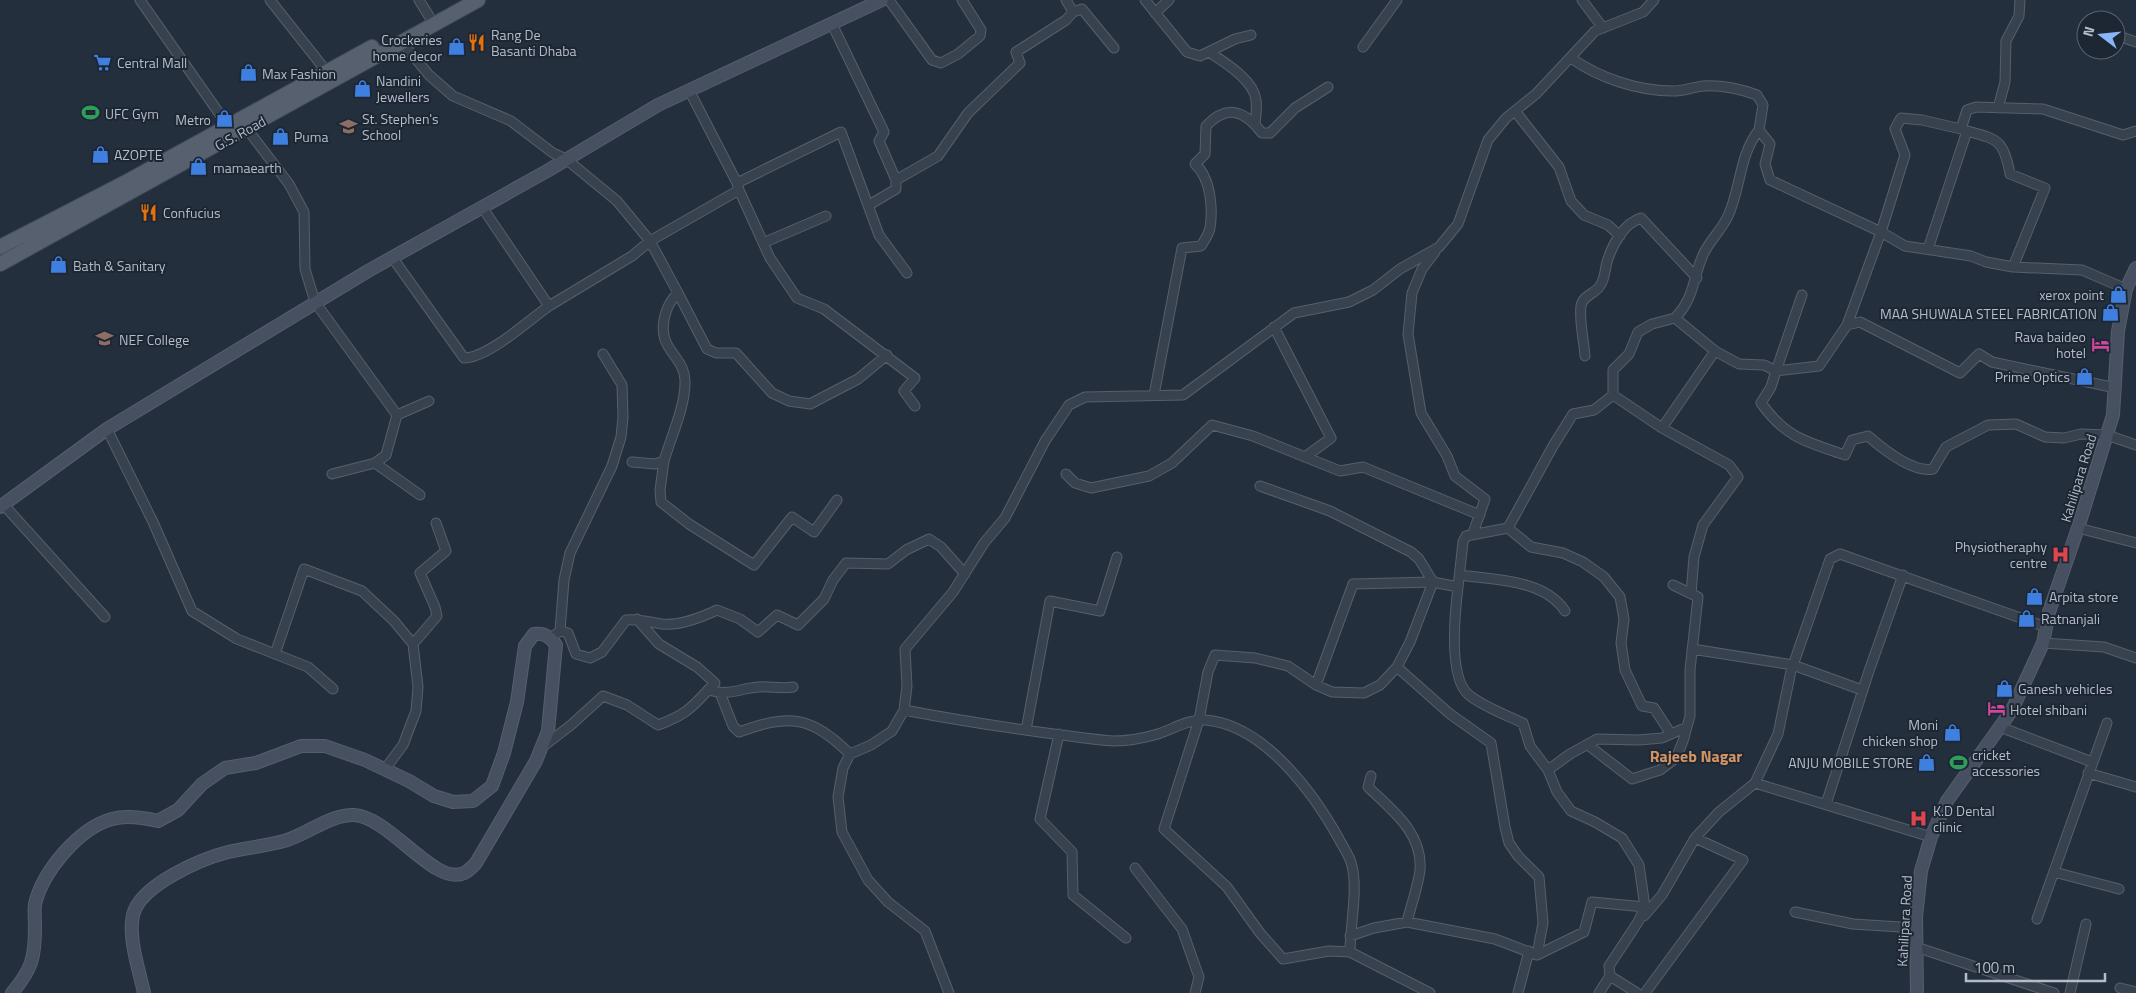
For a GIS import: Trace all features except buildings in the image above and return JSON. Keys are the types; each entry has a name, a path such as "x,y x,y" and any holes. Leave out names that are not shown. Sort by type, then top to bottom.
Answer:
{"main road":[{"name":"G.S. Road","path":"0,247 128,181 458,0"},
{"name":"G.S. Road","path":"0,264 478,0"}],"street":[{"path":"140,0 228,126"},
{"path":"270,0 327,72"},
{"path":"419,0 430,16"},
{"path":"105,617 2,506 107,429 315,302 566,159 658,104 882,0"},
{"path":"889,0 932,60 940,63 958,54 980,36 981,30 962,0"},
{"path":"1066,0 1073,12"},
{"path":"1145,0 1187,52 1200,56 1234,39 1251,35"},
{"path":"1155,13 1169,0"},
{"path":"1363,47 1398,0"},
{"path":"1582,0 1603,28"},
{"path":"1473,533 1485,499 1455,476 1447,456 1421,413 1408,334 1412,293 1422,269 1458,224 1488,140 1515,111 1536,94 1595,31 1643,12 1654,0"},
{"path":"1998,108 2005,82 2006,41 2019,16 2020,0"},
{"path":"896,180 938,156 968,113 1020,63 1016,52 1066,20 1073,12 1082,8 1114,48"},
{"path":"832,24 884,132 879,141 896,180 896,189 869,205"},
{"path":"401,41 429,75 452,96 511,121 553,153 566,159 617,201 650,241 707,349 716,353 736,353 772,393 789,401 810,404 858,379 887,355"},
{"path":"1209,52 1236,70 1252,90 1256,99 1255,124"},
{"path":"1570,58 1593,71 1641,87 1674,91 1705,86 1728,88 1757,95 1763,105 1759,130 1742,163 1728,215 1702,256 1697,278 1686,306 1675,318 1652,324 1638,332 1629,354 1613,370 1613,396"},
{"path":"1154,395 1182,248 1201,246 1210,230 1211,202 1201,170 1195,164 1205,154 1206,126 1215,116 1227,110 1238,113 1255,124 1262,133 1270,133 1295,108 1328,87"},
{"path":"689,90 738,187 770,258 797,298 824,309 915,378 904,391 915,406"},
{"path":"1928,249 1964,130 1967,110 1976,107 2043,109 2123,135 2136,131"},
{"path":"1515,111 1560,167 1571,201 1584,215 1608,225 1620,236"},
{"path":"1675,318 1715,351 1739,364 1764,365 1776,371 1819,366 1847,324 1881,232 1905,155 1895,129 1900,118 1922,120 1996,140 2006,151 2010,174 2045,188 2013,267"},
{"path":"247,129 289,184 304,212 305,269 315,302 397,415"},
{"path":"1759,130 1770,144 1765,164 1770,180 1881,232 1905,246 1971,256 1986,262 2013,267 2082,270 2126,289"},
{"path":"392,257 464,358 473,358 549,306 632,256 650,241 738,187 841,132 879,235 906,273"},
{"path":"482,207 549,306"},
{"path":"763,243 826,216"},
{"path":"1585,356 1581,305 1586,297 1596,292 1601,284 1608,260 1620,236 1633,220 1641,218 1697,278"},
{"path":"949,993 926,931 888,902 868,880 842,832 838,797 842,768 850,754 872,745 892,731 904,710 907,686 905,649 965,574 984,543 1006,518 1045,441 1069,405 1086,397 1183,395 1294,313 1324,305 1349,302 1374,290 1400,269 1439,247"},
{"name":"Kahilipara Road","path":"1917,993 1916,928 1921,871 1931,837 1947,801 2000,727 2024,687 2043,642 2048,612 2078,528 2113,415 2118,330 2126,289 2136,268"},
{"path":"678,293 668,302 664,322 666,344 681,364 686,381 664,461 660,490 661,502 689,524 754,565 792,517 814,532 837,500"},
{"path":"1802,295 1771,387 1761,403 1771,418 1802,441 1846,455 1852,440 1868,436 1888,453 1924,471 1933,469 1946,447 1988,425 2016,424 2045,436 2064,438 2081,434 2107,435 2136,445"},
{"path":"1847,324 1860,322 1960,372 1979,354 1992,362 2116,388"},
{"path":"1274,328 1331,438 1305,457"},
{"path":"1662,428 1715,351"},
{"path":"144,993 134,943 133,915 139,901 155,886 190,866 228,852 288,840 326,823 353,815 370,819 394,834 447,874 464,873 476,863 536,761 548,731 554,674 555,634 570,553 612,466 621,437 624,417 622,385 603,354"},
{"path":"1613,396 1662,428 1729,465 1738,477 1703,525 1694,557 1691,594"},
{"path":"1508,528 1553,446 1573,414 1594,410 1613,396"},
{"path":"397,415 429,402"},
{"path":"332,474 375,462 386,455 397,415"},
{"path":"1066,474 1075,483 1091,488 1149,476 1172,463 1212,426 1253,436 1340,471 1363,467 1480,515"},
{"path":"107,429 154,522 192,611 237,639 308,667 333,689"},
{"path":"632,462 655,464 664,461"},
{"path":"375,462 420,495"},
{"path":"1260,486 1330,510 1410,552 1419,558 1433,582"},
{"path":"413,644 436,616 435,607 420,574 422,569 446,551 436,523"},
{"path":"1599,993 1610,976 1610,966 1638,922 1645,906 1639,865 1622,838 1596,822 1571,811 1557,792 1548,770 1530,746 1523,724 1468,694 1457,674 1455,642 1458,587 1463,542 1466,536 1473,533 1508,528 1531,547 1563,553 1583,562 1604,578 1620,597 1624,619 1620,643 1625,670 1642,706 1654,708 1671,734"},
{"path":"2078,528 2136,543"},
{"path":"12,993 28,974 35,953 35,905 57,858 86,833 112,819 144,818 158,821 178,810 202,784 225,768 256,763 301,746 325,746 385,769 434,796 454,802 473,801 492,786 504,753 517,702 525,646 534,634 568,633 576,654 590,658 602,652 626,620 637,619 664,624 692,620 717,610 740,619 758,632 777,615 798,626 824,599 833,580 846,563 888,564 906,550 929,540 941,547 965,574"},
{"path":"1638,922 1662,895 1695,838 1719,812 1755,783 1778,734 1793,665 1830,558 1840,554 2046,627"},
{"path":"1026,730 1050,601 1100,611 1117,557"},
{"path":"275,654 304,569 362,591 394,621 413,644 418,687 416,711 403,745 385,769"},
{"path":"1460,575 1523,585 1544,591 1559,603 1565,611"},
{"path":"1826,804 1862,690 1903,575"},
{"path":"1430,993 1350,952 1329,951 1283,959 1260,933 1227,887 1164,829 1199,720 1208,672 1215,655 1255,658 1288,666 1316,685 1332,692 1364,692 1380,685 1397,667 1410,642 1433,582"},
{"path":"1316,685 1353,584 1433,582 1458,587"},
{"path":"1588,745 1632,779 1660,770 1676,758 1690,716 1690,670 1698,598 1673,585"},
{"path":"541,748 571,725 603,696 627,705 658,725 678,718 696,705 715,683 697,667 659,644 637,619"},
{"path":"2043,642 2104,647 2133,656"},
{"path":"1692,649 1793,665 1862,690"},
{"path":"1397,667 1450,714 1492,743 1504,827 1509,843 1518,856 1539,877 1543,923 1518,993"},
{"path":"708,690 728,694 760,687 775,689 793,687"},
{"path":"720,693 733,726 739,732 776,720 800,721 818,728 850,754"},
{"path":"904,710 970,723 1113,741 1131,740 1199,720 1223,722 1242,731 1283,762 1311,796 1331,824 1352,866 1350,952"},
{"path":"2037,919 2107,723"},
{"path":"2000,727 2092,762"},
{"path":"1548,770 1570,754 1598,739 1639,740 1662,738 1687,728"},
{"path":"1059,734 1040,819 1072,852 1073,896 1126,938"},
{"path":"2088,773 2136,787"},
{"path":"1370,776 1368,787 1396,813 1410,830 1417,846 1420,870 1407,922"},
{"path":"1755,783 1931,837"},
{"path":"1645,993 1743,860 1695,838"},
{"path":"1135,868 1182,929 1200,977 1195,993"},
{"path":"2054,872 2120,889"},
{"path":"1350,936 1374,928 1407,922 1495,939 1533,953 1584,932 1592,902 1645,906"},
{"path":"1795,912 1853,924 1916,928"},
{"path":"2070,993 2086,924"},
{"path":"1916,947 2054,993"},
{"path":"1610,976 1637,993"},
{"path":"2120,988 2136,992"}],"place":[{"name":"Rang De Basanti Dhaba","path":"477,42"},
{"name":"Crockeries home decor","path":"456,47"},
{"name":"Central Mall","path":"103,62"},
{"name":"Max Fashion","path":"248,73"},
{"name":"Nandini Jewellers","path":"362,88"},
{"name":"UFC Gym","path":"91,113"},
{"name":"Metro","path":"225,119"},
{"name":"St. Stephen's School","path":"348,126"},
{"name":"Puma","path":"280,136"},
{"name":"AZOPTE","path":"100,154"},
{"name":"mamaearth","path":"199,167"},
{"name":"Confucius","path":"149,212"},
{"name":"Bath & Sanitary","path":"59,265"},
{"name":"xerox point","path":"2118,294"},
{"name":"MAA SHUWALA STEEL FABRICATION","path":"2111,313"},
{"name":"NEF College","path":"105,339"},
{"name":"Rava baideo hotel","path":"2100,344"},
{"name":"Prime Optics","path":"2084,376"},
{"name":"Physiotheraphy centre","path":"2061,554"},
{"name":"Arpita store","path":"2035,596"},
{"name":"Ratnanjali","path":"2027,618"},
{"name":"Ganesh vehicles","path":"2004,688"},
{"name":"Hotel shibani","path":"1996,709"},
{"name":"Moni chicken shop","path":"1952,732"},
{"name":"ANJU MOBILE STORE","path":"1927,762"},
{"name":"cricket accessories","path":"1958,762"},
{"name":"K.D Dental clinic","path":"1919,818"}],"district":[{"name":"Rajeeb Nagar","path":"1696,756"}]}
